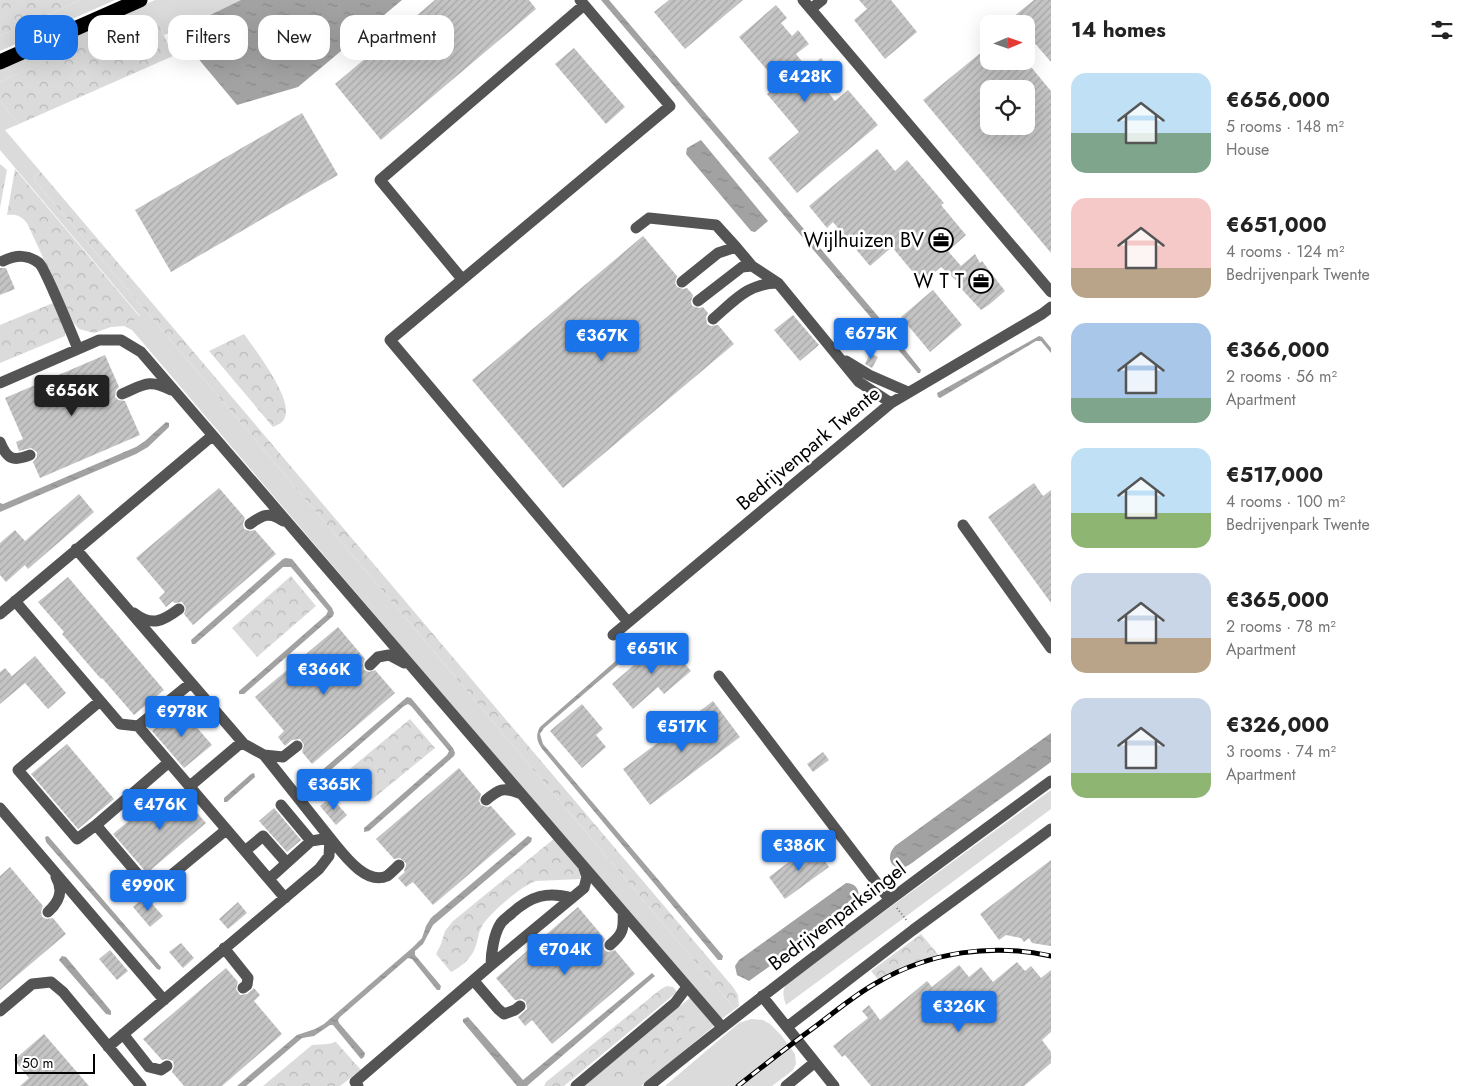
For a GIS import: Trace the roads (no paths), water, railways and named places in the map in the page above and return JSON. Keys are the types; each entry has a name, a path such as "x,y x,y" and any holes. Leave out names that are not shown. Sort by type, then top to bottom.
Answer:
{"highway":[{"path":"0,62 140,0"}],"street":[{"path":"822,0 807,5 1051,292"},
{"path":"462,279 380,180 582,2 670,106 390,340 628,622"},
{"path":"636,228 650,218 716,225 752,266 778,283 859,382 891,403"},
{"path":"682,282 718,253 736,247"},
{"path":"3,261 14,256 27,257 41,264 78,350"},
{"path":"698,301 742,267 752,266"},
{"path":"713,319 748,289 764,283 778,283"},
{"name":"Bedrijvenpark Twente","path":"613,635 891,403 978,353 1051,307"},
{"path":"0,383 99,340 121,340 141,352 722,1027"},
{"path":"839,356 869,375 908,392"},
{"path":"122,394 144,384 159,384 174,392"},
{"path":"0,614 212,436"},
{"path":"0,442 4,453 11,458 20,459 30,455"},
{"path":"250,524 259,517 276,515 288,524"},
{"path":"963,525 1051,648"},
{"path":"76,550 242,742 264,755 353,866 374,877 385,877 399,865"},
{"path":"15,601 120,724 138,726 285,898"},
{"path":"127,608 140,618 151,621 162,621 179,609"},
{"path":"370,665 378,657 389,655 402,661 414,670"},
{"path":"719,676 889,900"},
{"path":"138,726 191,684"},
{"path":"100,701 18,770 77,839 168,762"},
{"path":"190,786 242,742"},
{"path":"264,755 283,757 297,746"},
{"name":"Bedrijvenparksingel","path":"649,1086 762,996 1051,781"},
{"path":"486,800 498,791 507,789 521,794"},
{"path":"281,805 311,841"},
{"path":"0,808 164,1000"},
{"path":"96,824 152,891 226,830"},
{"path":"787,1027 1051,829"},
{"path":"245,851 263,836 286,862"},
{"path":"268,879 311,841 330,838"},
{"path":"108,1047 319,869 329,856 330,838"},
{"path":"354,1085 491,965 584,888 587,877 583,866"},
{"path":"48,912 56,905 60,894 59,882 50,867"},
{"path":"584,888 597,889 608,896"},
{"path":"491,965 491,953 500,924 517,908 535,897 558,894 572,898"},
{"path":"610,945 620,936 624,925 623,913"},
{"path":"224,948 248,978 247,985 243,988"},
{"path":"474,981 504,1014 520,1006"},
{"path":"0,1011 32,984 50,982 63,992 142,1086"},
{"path":"576,1086 675,1003 687,987"},
{"path":"762,996 834,1086"},
{"path":"123,1034 149,1067 161,1070 167,1066"},
{"path":"786,1086 814,1062"}],"water":[{"path":"241,0 402,0 384,15 340,15 340,52 298,87 237,105 199,60 248,60 248,15 210,15"},
{"path":"601,0 609,0 877,315 921,370 920,373 918,373"},
{"path":"701,140 768,221 755,232 751,231 686,154 687,148"},
{"path":"1039,336 1051,348 1051,353 1041,341 1036,341 940,398 938,397 937,393"},
{"path":"166,422 169,423 169,427 148,447 136,454 0,512 0,503 3,504 136,447"},
{"path":"286,558 292,559 332,608 333,616 244,694 239,694 239,691 326,615 328,611 291,567 283,567 195,644 192,644 191,640"},
{"path":"648,634 649,638 544,728 540,734 543,744 723,956 722,960 718,960 543,750 537,739 540,727"},
{"path":"407,697 411,698 453,748 455,753 454,756 369,831 364,832 364,828 447,755 449,751 411,706 408,704 404,706 310,788 306,784"},
{"path":"1051,733 1051,762 909,865 899,868 892,864 890,856 895,846"},
{"path":"254,773 255,777 227,802 224,802 224,798"},
{"path":"48,836 161,967 160,970 157,969 46,842 45,837"},
{"path":"528,836 532,838 531,842 433,925 423,944 415,951 415,955 441,986 440,990 437,990 412,959 408,958 340,1017 339,1023 365,1053 364,1057 361,1059 333,1025 330,1025 314,1036 302,1038 246,1086 237,1086 297,1035 324,1024 412,948 422,938 431,918"},
{"path":"846,883 850,883 858,890 859,896 856,904 749,981 737,975 735,966 739,960"},
{"path":"62,956 66,957 111,1011 111,1015 106,1014 59,960"},
{"path":"652,973 655,976 527,1086 517,1086 463,1022 463,1019 468,1017 523,1080"}],"railway":[{"path":"738,1086 854,997 898,972 919,963 940,957 984,951 1006,950 1051,956"}],"place":[{"name":"Wijlhuizen BV","path":"941,240"},
{"name":"W T T","path":"981,281"}]}
